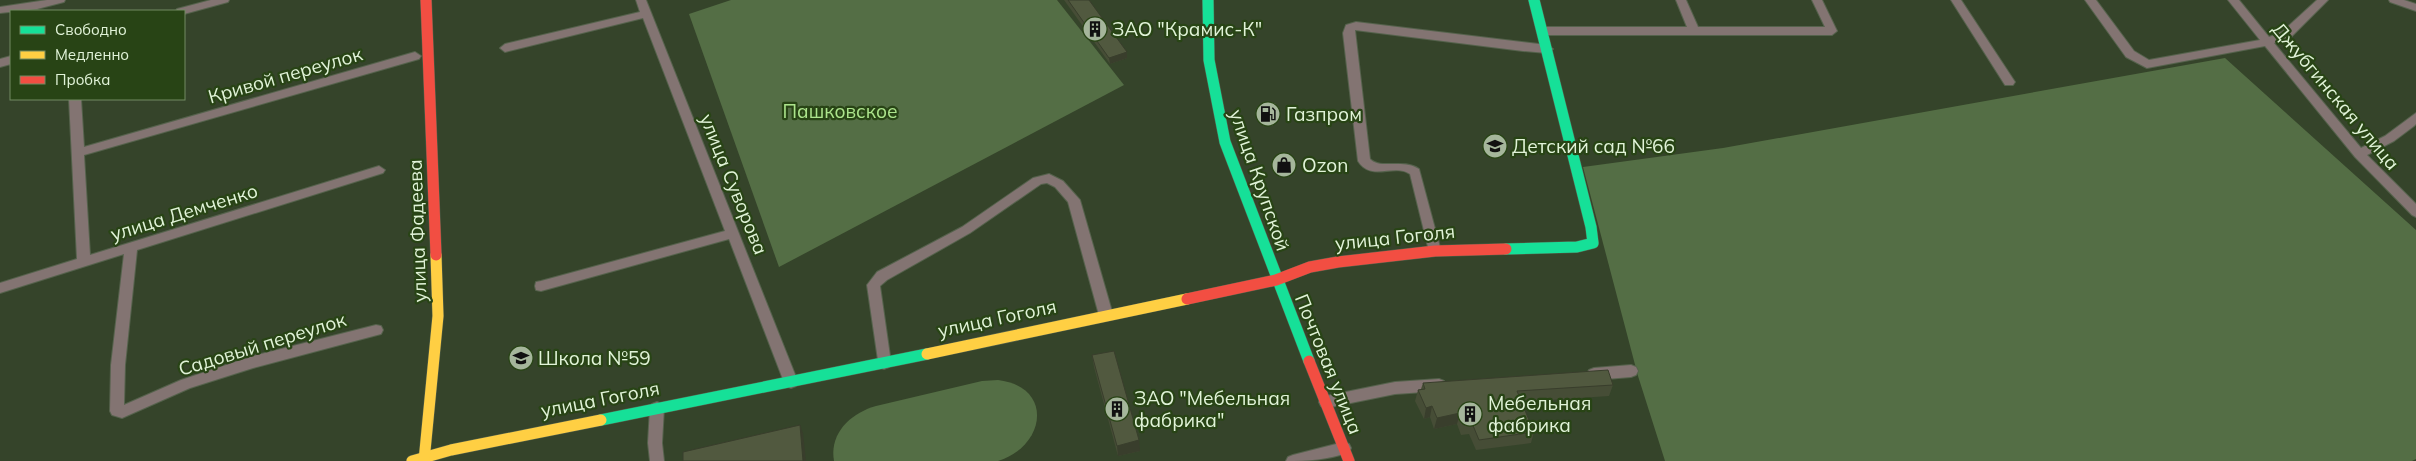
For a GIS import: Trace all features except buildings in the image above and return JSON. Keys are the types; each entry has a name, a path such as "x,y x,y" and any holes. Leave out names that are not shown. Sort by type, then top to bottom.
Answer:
{"street":[{"path":"0,10 37,9 60,0"},
{"path":"185,10 224,0"},
{"name":"улица Фадеева","path":"424,459 438,316 426,0"},
{"path":"505,48 643,6 654,0"},
{"name":"улица Крупской","path":"1208,0 1209,60 1219,121 1276,280"},
{"path":"1436,251 1415,172 1406,167 1376,168 1367,165 1364,161 1348,33 1350,28 1356,26 1507,47 1547,49 1534,0"},
{"path":"1681,0 1694,32"},
{"path":"1542,31 1832,31 1816,0"},
{"path":"1956,0 2009,82"},
{"path":"2090,0 2130,54 2147,64 2267,42 2286,35 2323,0"},
{"name":"Джубгинская улица","path":"2232,0 2359,154 2416,212"},
{"path":"2394,0 2416,8"},
{"name":"улица Суворова","path":"643,6 734,233 791,382"},
{"name":"улица Гоголя","path":"412,461 657,408 884,363 1276,280 1310,267 1436,251 1577,247 1593,243 1591,227 1547,49"},
{"name":"Кривой переулок","path":"78,153 415,56"},
{"path":"75,100 84,262"},
{"path":"2359,154 2396,136 2416,117"},
{"name":"улица Демченко","path":"0,288 379,170"},
{"path":"884,363 873,285 882,276 966,230 1037,181 1050,178 1059,184 1074,200 1106,315"},
{"path":"541,286 734,233"},
{"name":"Садовый переулок","path":"131,248 118,365 117,411 122,412 186,384 253,362 376,330"},
{"name":"Почтовая улица","path":"1276,280 1347,455"},
{"path":"1582,375 1631,371"},
{"path":"1326,402 1395,388 1454,384"},
{"path":"657,408 655,443 657,461"},
{"path":"1293,461 1347,455"}],"green space":[{"name":"Пашковское","path":"731,0 1057,0 1124,85 779,267 689,14"},
{"path":"2225,58 2416,230 2416,459 2412,461 1665,461 1638,376 1583,167 1723,148"},
{"path":"998,380 1016,385 1028,394 1035,405 1037,418 1034,431 1026,443 1014,454 998,461 834,461 833,451 838,433 850,419 867,409 982,381"}],"traffic: fast":[{"path":"1208,0 1209,60 1225,142 1309,361"},
{"path":"1506,249 1577,247 1593,243 1591,227 1534,0"},
{"path":"601,420 927,354"}],"traffic: slow":[{"path":"424,461 438,316 436,255"},
{"path":"927,354 1187,299"},
{"path":"412,461 451,450 601,420"}],"traffic: jam":[{"path":"426,0 436,255"},
{"path":"1187,299 1276,280 1310,267 1338,262 1435,251 1506,249"},
{"path":"1309,361 1349,461"}],"place":[{"name":"ЗАО \"Крамис-К\"","path":"1095,29"},
{"name":"Газпром","path":"1268,114"},
{"name":"Детский сад №66","path":"1495,146"},
{"name":"Ozon","path":"1284,165"},
{"name":"Школа №59","path":"521,358"},
{"name":"ЗАО \"Мебельная фабрика\"","path":"1117,409"},
{"name":"Мебельная фабрика","path":"1470,414"}]}
